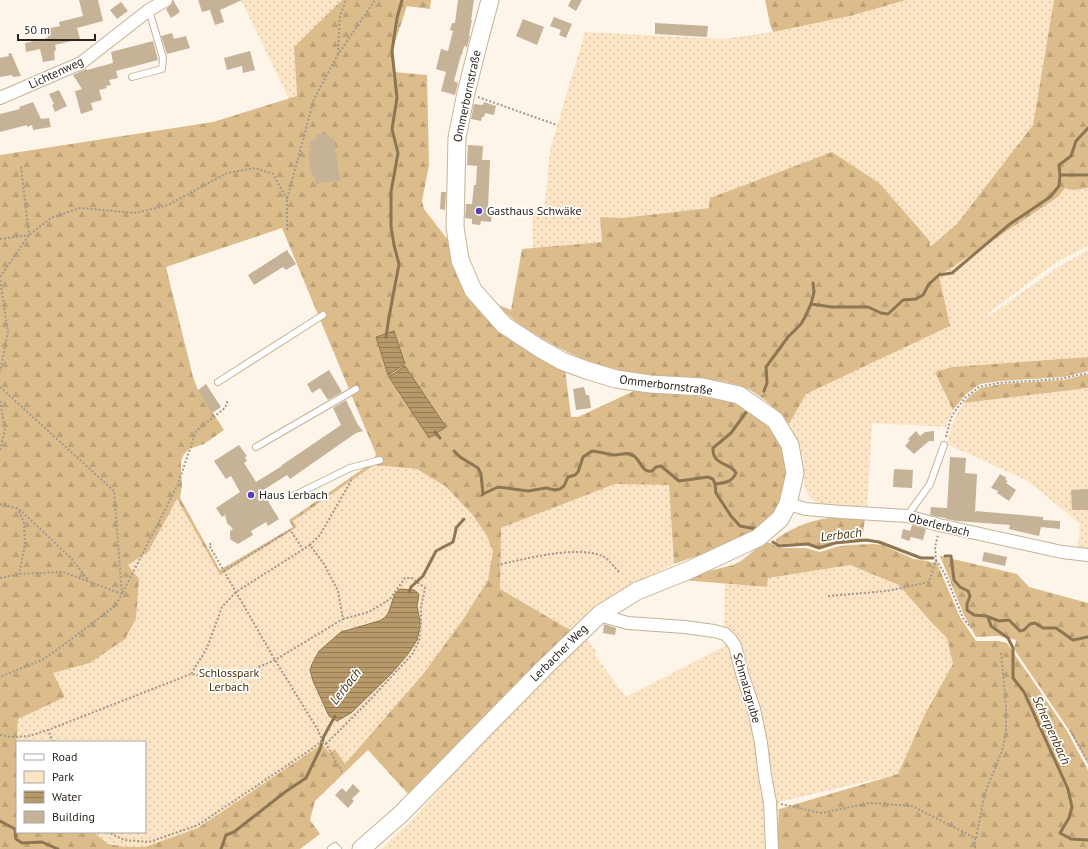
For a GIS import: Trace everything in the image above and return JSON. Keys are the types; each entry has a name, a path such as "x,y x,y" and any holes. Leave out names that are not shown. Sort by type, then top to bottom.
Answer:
{"street":[{"name":"Lichtenweg","path":"0,98 81,63 149,10 166,0"},
{"name":"Ommerbornstraße","path":"490,0 466,93 457,138 455,227 460,260 473,290 504,325 562,361 616,379 650,384 703,388 739,395 775,420 790,445 795,473 788,504"},
{"name":"Oberlerbach","path":"788,504 806,509 907,516 939,525 1062,552 1088,556"},
{"name":"Lerbacher Weg","path":"361,849 401,814 543,669 600,614 637,591 687,571 758,538 780,519 788,504"},
{"name":"Schmalzgrube","path":"600,614 628,623 685,627 714,631 725,634 731,640 735,646 754,709 761,743 770,802 772,849"}],"lane":[{"path":"132,77 162,69 163,58 149,10"},
{"path":"218,382 323,315"},
{"path":"256,447 356,389"},
{"path":"907,516 930,484 944,445"},
{"path":"293,496 350,468 380,460"}],"path":[{"path":"338,56 340,16 346,0"},
{"path":"287,230 287,199 314,99 338,56 375,0"},
{"path":"466,93 557,125"},
{"path":"21,167 29,235"},
{"path":"0,372 8,332 0,278 29,235 51,218 80,208 135,212 168,206 227,173 255,168 273,174 287,199"},
{"path":"0,238 29,235"},
{"path":"944,445 951,418 955,411 965,398 979,387 998,383 1060,379 1088,373"},
{"path":"0,387 114,491 122,594"},
{"path":"0,678 50,655 115,606 178,484 196,431 225,408 228,400"},
{"path":"0,401 5,430 0,450"},
{"path":"191,674 207,648 222,607 236,592 310,545 320,534 351,481 350,468"},
{"path":"0,504 19,509 71,558 89,581"},
{"path":"19,509 24,523 25,545 20,574"},
{"path":"828,596 887,591 930,582 936,560 935,547 939,525"},
{"path":"224,571 290,530 303,549"},
{"path":"213,542 209,545 275,660 318,730 321,737 321,742"},
{"path":"310,545 324,564 338,591 343,619"},
{"path":"497,564 560,553 588,552 604,556 620,573"},
{"path":"936,560 946,576 963,618 971,628"},
{"path":"0,578 20,574 63,572 122,594"},
{"path":"0,735 11,737 29,736 48,730 191,674 212,678 245,673 275,660 343,619 369,612 390,599 405,578 412,578 425,588 421,607 419,641 412,653 370,700 326,744"},
{"path":"975,849 985,793 1002,751 1006,733 1006,706 1001,652"},
{"path":"48,730 53,741"},
{"path":"1070,730 1088,762"},
{"path":"321,742 326,744 342,772"},
{"path":"109,833 125,840 149,842 198,825 321,742"},
{"path":"770,802 821,813 870,803 912,806 976,838"}],"green space":[{"path":"241,0 342,0 294,47 297,97 289,99"},
{"path":"342,0 431,0 430,9 407,6 393,48 394,72 427,75 429,165 422,201 424,209 448,240 457,273 473,303 508,337 565,369 571,417 578,417 638,389 734,401 762,420 782,443 787,473 780,505 763,526 725,546 674,564 669,485 615,484 501,528 500,589 572,631 409,795 368,750 315,801 310,820 320,834 300,849 0,849 0,155 213,122 297,96 294,47","holes":["282,228 376,454 373,462 289,520 293,527 220,570 180,498 182,485 181,461 184,454 189,449 204,444 224,430 198,390 193,377 166,267","374,465 417,469 445,486 471,513 486,534 493,551 488,580 464,618 424,673 345,764 335,749 329,753 322,744 198,828 145,847 124,847 108,844 94,833 16,833 16,741 18,719 65,697 53,673 90,663 125,639 136,619 139,579 128,565 148,552 177,499 220,575 297,527 293,521"]},
{"path":"765,0 906,0 850,16 773,32"},
{"path":"906,0 1054,0 1033,125 957,225 930,247 710,208 622,218 600,217 602,242 533,248 532,211 544,212 550,150 585,32 723,39 773,32 850,16"},
{"path":"1054,0 1088,0 1088,188 1073,190 1065,188 1058,197 939,276 950,326 806,394 789,424 766,401 750,390 741,386 708,379 637,374 606,367 580,358 544,340 518,323 496,304 511,310 522,249 602,242 600,217 622,218 709,208 710,198 832,152 879,183 929,240 930,247 957,224 1033,125"},
{"path":"1065,187 1073,190 1088,188 1088,246 1055,263 987,314 989,316 1058,267 1088,250 1088,357 952,367 935,372 953,410 946,427 872,423 867,511 826,509 826,505 811,498 805,488 801,451 789,424 806,394 950,326 938,276 1058,197"},
{"path":"1088,357 1088,371 1064,377 1000,381 980,384 965,395 953,410 935,372 952,367"},
{"path":"1088,374 1088,388 963,403 981,388 1001,384 1063,380"},
{"path":"1088,388 1088,553 1077,552 1080,524 1028,481 947,444 953,421 963,403"},
{"name":"Schlosspark Lerbach","path":"374,465 417,469 445,486 471,513 486,534 493,551 488,580 464,618 424,673 345,765 335,749 329,754 322,744 198,828 145,847 124,847 108,844 94,833 146,833 146,741 16,741 18,719 65,697 52,673 90,663 136,619 139,579 128,565 148,552 177,499 220,575 297,527 293,521"},
{"path":"615,484 669,485 674,564 628,587 572,631 500,589 500,528"},
{"path":"838,517 865,519 862,541 836,543 820,548 805,544 781,547 775,543 776,539 798,526 821,519"},
{"path":"765,542 771,543 780,548 806,548 820,552 848,545 874,544 882,545 914,559 932,563 936,561 960,617 976,641 999,641 1007,643 1067,731 1088,770 1088,849 777,849 779,809 898,774 925,714 953,664 947,638 899,585 850,565 768,578 767,587 682,580 701,573 733,565 741,561"},
{"path":"940,556 1017,574 1029,587 1088,603 1088,764 1069,730 1014,649 1016,640 999,636 976,637 964,615"},
{"path":"850,565 899,585 947,638 954,664 925,714 898,774 779,802 777,849 765,745 724,629 725,584 767,587 768,578"},
{"path":"586,637 597,653 595,655 626,697 729,644 759,746 770,849 381,849 413,819 458,768"}],"water":[{"path":"394,331 405,364 388,375 376,337"},
{"path":"405,366 446,427 429,438 389,377"},
{"path":"400,589 414,590 419,594 417,606 420,627 417,640 408,654 391,674 351,713 337,721 329,716 313,681 310,670 312,664 319,651 341,632 379,621 384,618 390,610 396,592"}],"building":[{"path":"79,0 98,0 103,21 77,28 80,39 55,45 55,60 43,62 40,49 26,52 25,43 48,38 46,29 60,26 59,22 83,16"},
{"path":"173,0 180,12 171,18 166,9 172,4"},
{"path":"198,0 242,0 220,10 224,22 215,25 210,10 202,12"},
{"path":"458,0 474,0 470,36 467,47 464,46 454,81 458,83 455,95 441,91 446,72 436,69 441,49 448,51 453,31 450,30 452,23 455,23"},
{"path":"571,0 582,0 576,11 568,6"},
{"path":"121,2 128,11 117,19 110,10"},
{"path":"554,17 572,24 566,38 559,35 561,30 550,26"},
{"path":"523,19 544,27 537,45 516,36"},
{"path":"655,23 708,26 707,37 655,34"},
{"path":"172,33 174,39 186,36 190,48 167,54 161,36"},
{"path":"153,41 158,60 116,71 118,78 109,80 111,85 106,86 107,88 99,90 102,100 91,103 93,110 81,114 75,91 82,89 73,75 86,69 113,63 111,52"},
{"path":"250,51 255,70 243,73 242,66 227,70 224,58"},
{"path":"11,53 21,76 13,77 12,75 0,77 0,58 9,56 8,54"},
{"path":"59,90 67,106 55,112 52,105 54,104 49,94"},
{"path":"33,102 41,119 49,118 51,127 33,130 32,125 27,127 27,125 0,132 0,114 20,109 19,107"},
{"path":"484,102 496,106 494,115 485,113 481,121 471,119 474,104 483,105"},
{"path":"329,134 330,139 334,138 340,180 316,184 314,175 312,176 308,150 311,150 310,141 316,140 316,135"},
{"path":"468,145 483,146 482,160 490,160 488,208 490,208 490,213 492,213 491,222 481,221 480,225 472,224 472,219 465,218 466,204 472,204 474,185 476,185 477,166 467,165"},
{"path":"441,192 446,192 445,210 440,209"},
{"path":"287,250 296,264 286,270 283,267 254,285 248,275"},
{"path":"329,370 342,392 328,400 320,388 312,393 307,384"},
{"path":"206,384 221,407 212,413 198,390"},
{"path":"584,387 586,395 589,395 591,408 576,410 573,389"},
{"path":"346,400 358,425 363,431 356,433 290,479 287,475 262,491 279,519 268,526 266,522 251,531 253,535 238,544 231,540 230,531 233,529 227,523 225,515 222,517 216,508 240,492 231,476 226,479 214,461 239,445 247,456 245,457 247,461 244,463 256,482 341,425 333,408"},
{"path":"916,431 920,436 925,432 934,431 934,441 929,441 914,454 905,446 910,440 908,439"},
{"path":"950,457 966,458 965,473 977,474 975,513 976,511 1043,517 1043,520 1060,521 1060,529 1041,527 1039,536 1009,529 1010,525 957,521 930,515 931,507 947,508"},
{"path":"894,469 913,470 912,488 893,487"},
{"path":"1000,474 1007,478 1005,480 1008,481 1006,483 1016,490 1009,501 997,493 998,491 991,488"},
{"path":"1088,489 1088,510 1072,510 1071,490"},
{"path":"912,525 926,529 923,540 911,537 909,541 901,538 903,529 910,531"},
{"path":"984,552 1007,557 1005,566 982,561"},
{"path":"604,624 616,628 615,635 603,633"},
{"path":"353,784 360,791 352,799 354,801 348,808 335,795 342,788 346,792"}],"waterway":[{"path":"386,337 399,264 391,226 391,192 398,153 392,129 397,98 392,51 397,18 402,0"},
{"path":"764,391 767,383 766,367 788,337 801,324 811,304 832,307 868,307 881,313 888,314 903,300 916,299 923,295 929,284 939,275 952,273 1010,224 1050,197 1059,186 1059,165 1071,156 1076,141 1088,128"},
{"path":"1060,175 1088,175"},
{"path":"811,304 814,292 813,283"},
{"path":"715,484 728,482 736,473 730,467 715,458 713,448 731,433 747,411"},
{"path":"435,432 440,438"},
{"path":"454,451 460,457 478,468 481,474 483,494"},
{"name":"Lerbach","path":"482,495 498,487 528,491 546,488 555,490 560,489 564,486 568,477 575,475 578,472 583,457 592,451 615,455 629,454 636,458 646,470 652,471 656,467 661,466 679,481 708,477 713,479 716,493 731,516 740,526 756,529"},
{"name":"Lerbach","path":"409,592 411,587 423,576 436,551 453,542 456,528 464,519"},
{"name":"Lerbach","path":"773,542 779,546 808,544 819,548 835,543 866,540 879,542 921,558 933,558"},
{"name":"Lerbach","path":"945,556 951,556 954,580 960,587 968,591 970,596 967,604 967,610 974,615 986,616 999,621 1009,620 1020,631 1024,630 1030,624 1035,623 1043,628 1056,628 1073,640 1088,637"},
{"name":"Scherpenbach","path":"988,617 991,626 1008,638 1013,648 1013,678 1024,692 1068,789 1072,807 1069,818 1060,833 1071,839 1088,840"},
{"name":"Lerbach","path":"221,849 226,835 234,832 285,792 306,778 320,749 324,736 335,716"},
{"name":"Lerbach","path":"0,821 15,829 16,839 22,843 42,842 58,849"}],"place":[{"name":"Gasthaus Schwäke","path":"479,211"},
{"name":"Haus Lerbach","path":"251,495"}]}
